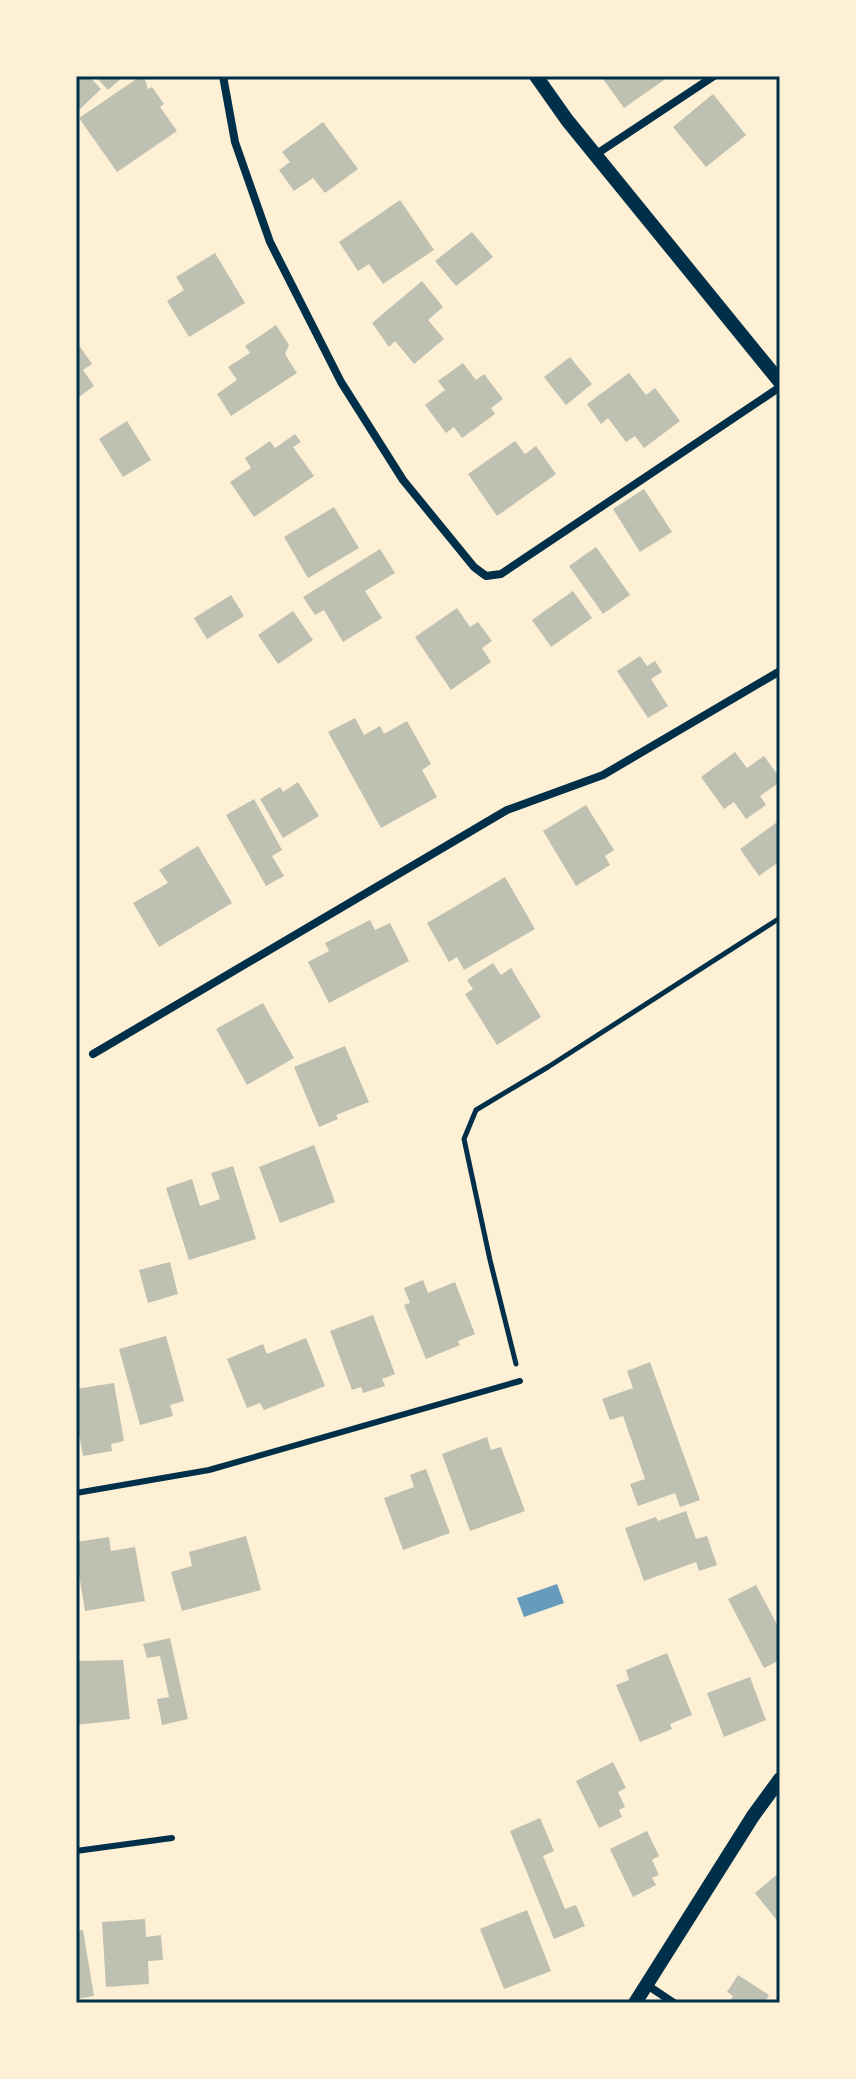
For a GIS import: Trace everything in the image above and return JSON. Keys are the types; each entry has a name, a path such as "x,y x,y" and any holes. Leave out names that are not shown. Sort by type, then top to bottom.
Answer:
{"street":[{"path":"223,76 235,142 270,242 341,382 403,480 474,567 486,576 501,574 780,385 567,120 536,76"},
{"path":"595,155 714,76"},
{"path":"93,1054 507,810 603,775 780,671"},
{"path":"635,2003 753,1816 780,1779"},
{"path":"647,1985 674,2003"}],"lane":[{"path":"76,1493 209,1470 520,1381"},
{"path":"76,1851 172,1838"}],"path":[{"path":"520,1381 464,1139 476,1110 780,918"}],"water":[{"path":"557,1584 564,1603 524,1617 517,1598"}],"building":[{"path":"76,76 89,76 101,89 78,111 76,108"},
{"path":"95,76 120,76 122,78 108,90"},
{"path":"144,76 148,89 152,87 164,104 160,107 177,131 117,172 79,118"},
{"path":"601,76 666,76 667,78 624,108"},
{"path":"713,94 746,135 706,167 673,127"},
{"path":"323,122 358,169 325,193 313,178 294,191 279,170 290,162 282,152"},
{"path":"400,200 434,250 383,284 369,264 358,271 339,242"},
{"path":"472,232 493,257 456,286 435,261"},
{"path":"215,253 245,303 189,337 167,301 184,290 176,277"},
{"path":"422,281 443,307 428,320 444,339 414,364 395,341 389,347 372,323"},
{"path":"276,325 289,345 285,354 297,373 231,416 217,394 237,380 228,367 250,353 245,346"},
{"path":"76,341 92,364 83,370 94,386 76,399"},
{"path":"570,357 592,384 566,405 544,377"},
{"path":"463,363 476,380 484,374 503,399 491,408 495,414 462,438 454,427 446,433 425,405 445,390 438,381"},
{"path":"629,373 646,395 655,388 680,421 644,448 635,436 626,442 608,418 601,424 587,404"},
{"path":"127,421 151,460 123,477 99,439"},
{"path":"295,434 301,442 293,447 314,476 254,517 230,482 251,468 245,458 270,441 275,448"},
{"path":"515,441 525,454 536,446 556,474 497,516 468,474"},
{"path":"644,489 672,532 640,552 613,509"},
{"path":"334,507 359,548 308,578 284,537"},
{"path":"596,547 630,595 603,614 569,566"},
{"path":"380,549 395,573 365,591 382,618 343,642 324,610 315,615 303,597"},
{"path":"573,591 592,618 551,647 532,620"},
{"path":"231,595 244,616 207,639 194,618"},
{"path":"457,608 470,627 478,622 492,641 482,648 491,662 451,690 415,637"},
{"path":"293,611 313,640 278,664 258,635"},
{"path":"640,656 647,666 655,661 662,672 651,679 668,706 648,718 617,671"},
{"path":"355,718 364,735 380,726 384,734 407,721 431,764 422,770 437,797 381,828 328,732"},
{"path":"735,752 747,768 764,756 780,778 780,782 760,796 766,805 746,819 734,802 724,809 701,777"},
{"path":"298,782 319,816 283,838 260,799 280,787 283,792"},
{"path":"254,799 282,850 272,856 284,876 266,886 226,815"},
{"path":"586,805 614,850 605,856 610,865 576,886 543,831"},
{"path":"780,820 780,861 759,876 740,849"},
{"path":"198,846 232,903 159,947 133,903 168,883 159,870"},
{"path":"505,877 535,929 464,970 457,957 449,962 427,923"},
{"path":"370,920 375,930 390,923 409,961 329,1003 308,962 329,951 325,943"},
{"path":"493,963 501,975 511,968 541,1017 497,1045 465,994 473,989 467,980"},
{"path":"263,1003 294,1058 247,1085 216,1029"},
{"path":"345,1046 369,1102 336,1115 338,1119 319,1127 294,1067"},
{"path":"314,1145 335,1202 280,1223 259,1167"},
{"path":"233,1166 256,1239 189,1260 166,1188 192,1179 200,1206 220,1199 211,1173"},
{"path":"170,1262 178,1294 148,1303 139,1270"},
{"path":"423,1280 428,1293 455,1282 475,1334 458,1341 460,1345 426,1359 404,1305 410,1303 404,1288"},
{"path":"373,1315 395,1374 382,1379 385,1386 363,1393 361,1387 352,1390 330,1331"},
{"path":"166,1336 184,1401 170,1405 173,1416 140,1425 119,1349"},
{"path":"306,1338 325,1386 264,1410 260,1403 247,1408 227,1359 263,1344 267,1354"},
{"path":"650,1362 700,1500 680,1507 675,1493 638,1506 630,1484 645,1479 623,1416 610,1420 602,1399 633,1388 627,1371"},
{"path":"114,1383 124,1441 111,1444 112,1451 83,1456 76,1417 76,1389"},
{"path":"487,1437 491,1450 501,1447 525,1511 470,1531 442,1454"},
{"path":"426,1469 450,1533 403,1550 384,1498 414,1487 410,1475"},
{"path":"686,1511 696,1539 707,1536 717,1565 699,1571 696,1562 644,1581 625,1528"},
{"path":"246,1536 261,1590 182,1611 171,1572 192,1566 189,1552"},
{"path":"109,1537 111,1551 135,1547 145,1601 85,1611 76,1542"},
{"path":"756,1585 780,1630 780,1660 764,1668 728,1599"},
{"path":"170,1638 188,1719 162,1725 157,1699 169,1697 160,1656 147,1658 143,1644"},
{"path":"667,1653 692,1715 670,1724 672,1729 640,1742 616,1685 629,1680 626,1670"},
{"path":"123,1660 130,1719 76,1725 76,1661"},
{"path":"750,1677 766,1720 724,1737 707,1693"},
{"path":"613,1762 626,1788 618,1792 625,1807 619,1810 622,1817 599,1828 576,1781"},
{"path":"540,1818 554,1851 543,1856 565,1909 576,1905 585,1926 554,1939 510,1831"},
{"path":"647,1831 659,1856 652,1860 659,1875 652,1878 656,1885 633,1897 610,1849"},
{"path":"780,1872 780,1924 755,1893"},
{"path":"527,1910 551,1971 504,1989 480,1929"},
{"path":"145,1919 146,1937 161,1935 163,1960 148,1961 149,1984 106,1987 102,1922"},
{"path":"83,1930 94,1996 76,1999 76,1931"},
{"path":"738,1975 769,1995 764,2003 730,2001 733,1996 727,1992"}]}
